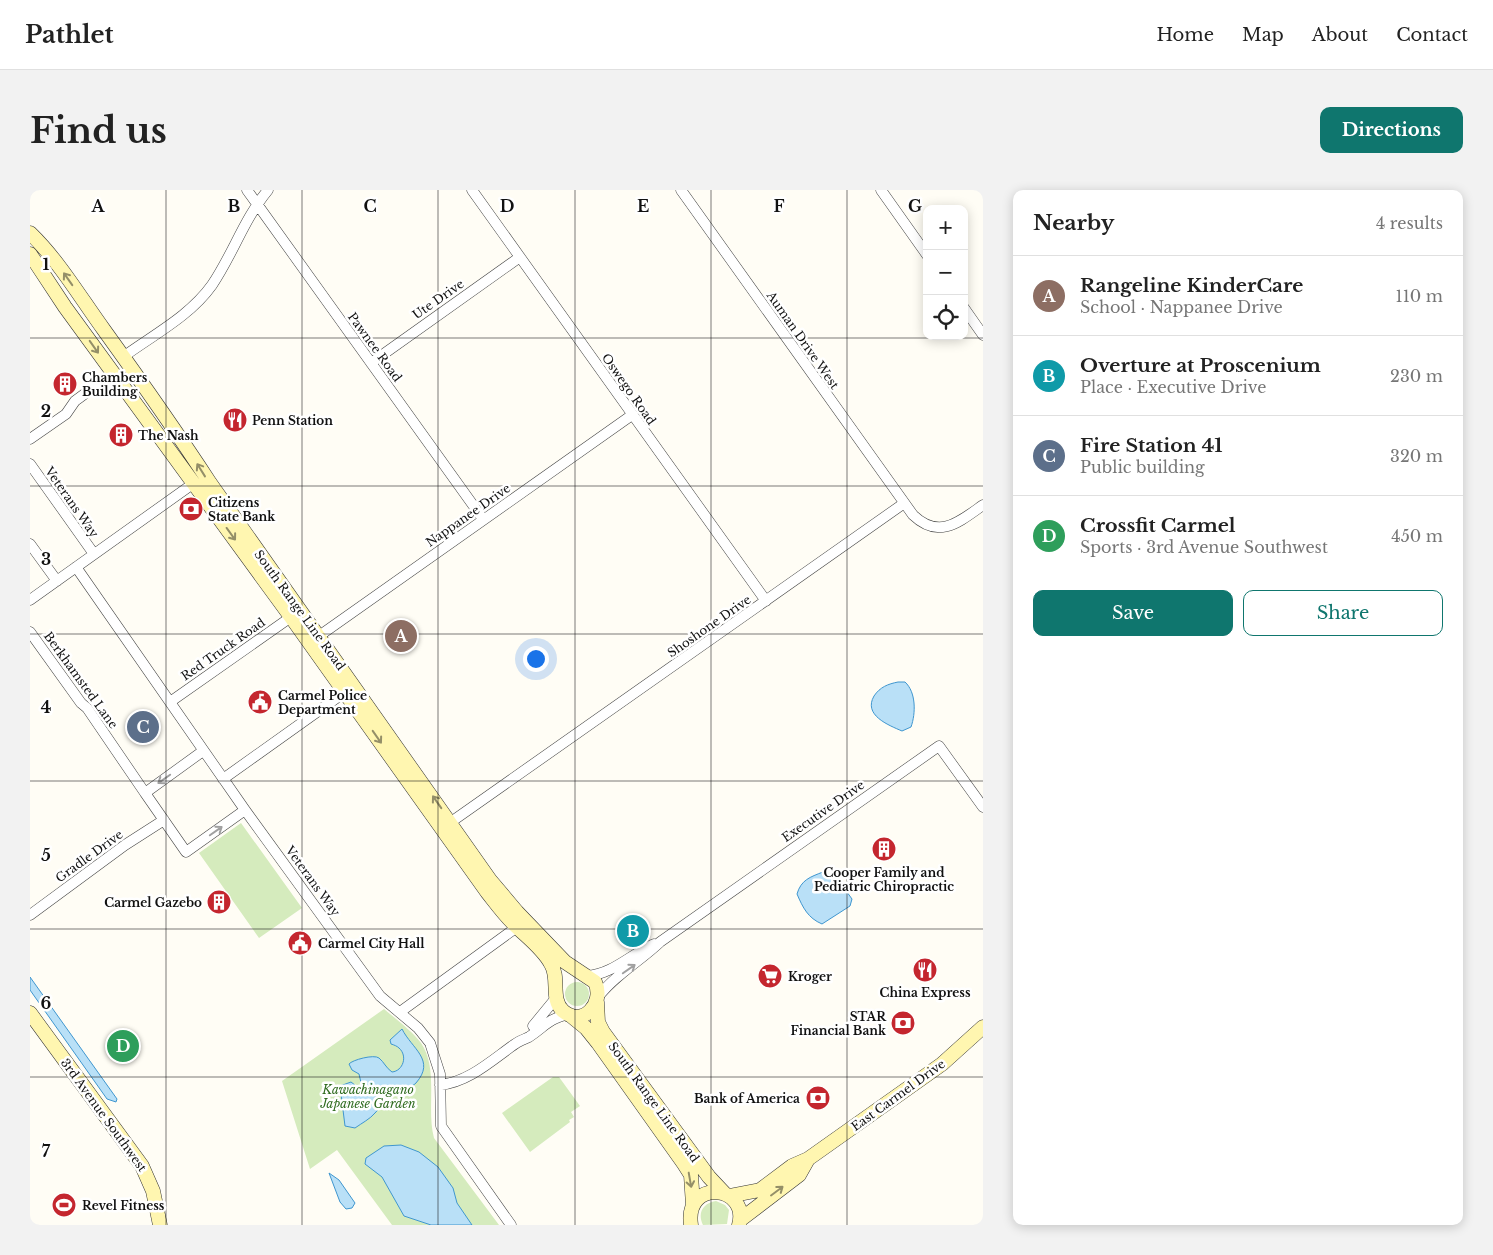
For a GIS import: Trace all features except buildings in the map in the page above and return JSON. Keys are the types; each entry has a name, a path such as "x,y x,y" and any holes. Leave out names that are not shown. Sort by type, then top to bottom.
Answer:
{"main road":[{"name":"South Range Line Road","path":"30,233 49,253 123,357 478,863 511,905 565,962 586,975"},
{"name":"South Range Line Road","path":"30,254 113,373 488,892 552,965 556,995"},
{"path":"569,975 586,975 597,987 598,1000 589,1012 576,1016 569,1014 562,1010 556,995 560,982 569,975"},
{"name":"South Range Line Road","path":"598,1000 598,1022 603,1032 709,1176 738,1206 740,1223"},
{"name":"3rd Avenue Southwest","path":"30,1013 142,1166 153,1190 160,1225"},
{"name":"South Range Line Road","path":"569,1014 598,1042 691,1175 689,1218"},
{"name":"East Carmel Drive","path":"689,1218 703,1195 711,1192 727,1195 760,1190 792,1166 808,1159 932,1072 983,1027"},
{"name":"East Carmel Drive","path":"740,1223 799,1175 808,1159"}],"street":[{"name":"Pawnee Road","path":"247,190 483,519"},
{"path":"123,357 199,301 224,266 257,205 268,190"},
{"name":"Oswego Road","path":"472,190 766,601"},
{"name":"Auman Drive West","path":"682,190 903,504"},
{"path":"881,190 923,250"},
{"name":"Ute Drive","path":"370,363 520,257"},
{"path":"968,314 983,335"},
{"path":"30,439 66,414 75,401 113,373"},
{"name":"Nappanee Drive","path":"319,636 632,415"},
{"name":"Veterans Way","path":"30,464 94,554"},
{"path":"30,600 194,483"},
{"path":"903,504 926,525 941,528 962,520 983,505"},
{"name":"Shoshone Drive","path":"451,822 903,504"},
{"path":"30,544 57,581"},
{"path":"76,567 203,751 145,793"},
{"name":"Red Truck Road","path":"170,702 291,617"},
{"name":"Berkhamsted Lane","path":"30,632 81,703 87,708 186,852 245,810"},
{"path":"223,779 345,692"},
{"name":"Executive Drive","path":"598,1000 607,986 636,964 660,942 939,746 983,807"},
{"name":"Veterans Way","path":"203,751 380,996 400,1012 430,1043 439,1068 441,1126 511,1225"},
{"name":"Gradle Drive","path":"30,915 125,845 164,820"},
{"path":"400,1012 517,927"},
{"name":"Executive Drive","path":"586,975 606,973 639,951 660,942"},
{"path":"517,1042 556,995"},
{"path":"440,1085 459,1080 517,1042 528,1037 550,1020 569,1014"}],"green space":[{"path":"241,823 302,908 259,938 199,853"},
{"path":"577,982 582,983 588,989 588,999 582,1005 577,1006 572,1005 566,999 565,994 566,989 572,983"},
{"name":"Kawachinagano Japanese Garden","path":"384,1009 421,1043 430,1065 431,1115 434,1138 499,1225 392,1225 337,1150 310,1169 282,1081"},
{"path":"553,1077 559,1077 580,1106 571,1112 574,1117 569,1120 570,1122 530,1152 502,1113"},
{"path":"716,1201 725,1205 729,1210 727,1224 703,1225 701,1221 702,1209 711,1202"}],"water":[{"path":"898,682 905,682 909,686 914,703 911,727 902,731 890,726 874,714 871,703 879,690"},
{"path":"823,872 836,877 852,899 850,906 822,924 806,912 797,894 804,882 810,877"},
{"path":"30,977 117,1099 116,1102 107,1099 30,990"},
{"path":"402,1029 423,1061 422,1075 410,1087 399,1085 388,1092 378,1109 366,1121 355,1128 345,1126 340,1086 351,1082 360,1089 362,1087 359,1074 352,1070 349,1064 363,1058 376,1057 392,1072 396,1071 404,1059 402,1051 391,1044 390,1040"},
{"path":"401,1145 419,1152 438,1167 453,1188 457,1203 472,1225 431,1225 404,1216 382,1177 365,1164 366,1158 384,1146"},
{"path":"329,1173 339,1180 355,1203 352,1208 346,1209 340,1202"}],"place":[{"name":"Chambers Building","path":"65,384"},
{"name":"Penn Station","path":"235,420"},
{"name":"The Nash","path":"121,435"},
{"name":"Citizens State Bank","path":"191,509"},
{"name":"Rangeline KinderCare","path":"401,636"},
{"name":"Carmel Police Department","path":"260,702"},
{"name":"Fire Station 41","path":"143,727"},
{"name":"Cooper Family and Pediatric Chiropractic","path":"884,849"},
{"name":"Carmel Gazebo","path":"219,902"},
{"name":"Overture at Proscenium","path":"633,931"},
{"name":"Carmel City Hall","path":"300,943"},
{"name":"China Express","path":"925,970"},
{"name":"Kroger","path":"770,976"},
{"name":"STAR Financial Bank","path":"903,1023"},
{"name":"Crossfit Carmel","path":"123,1046"},
{"name":"Bank of America","path":"818,1098"},
{"name":"Revel Fitness","path":"64,1205"}]}
